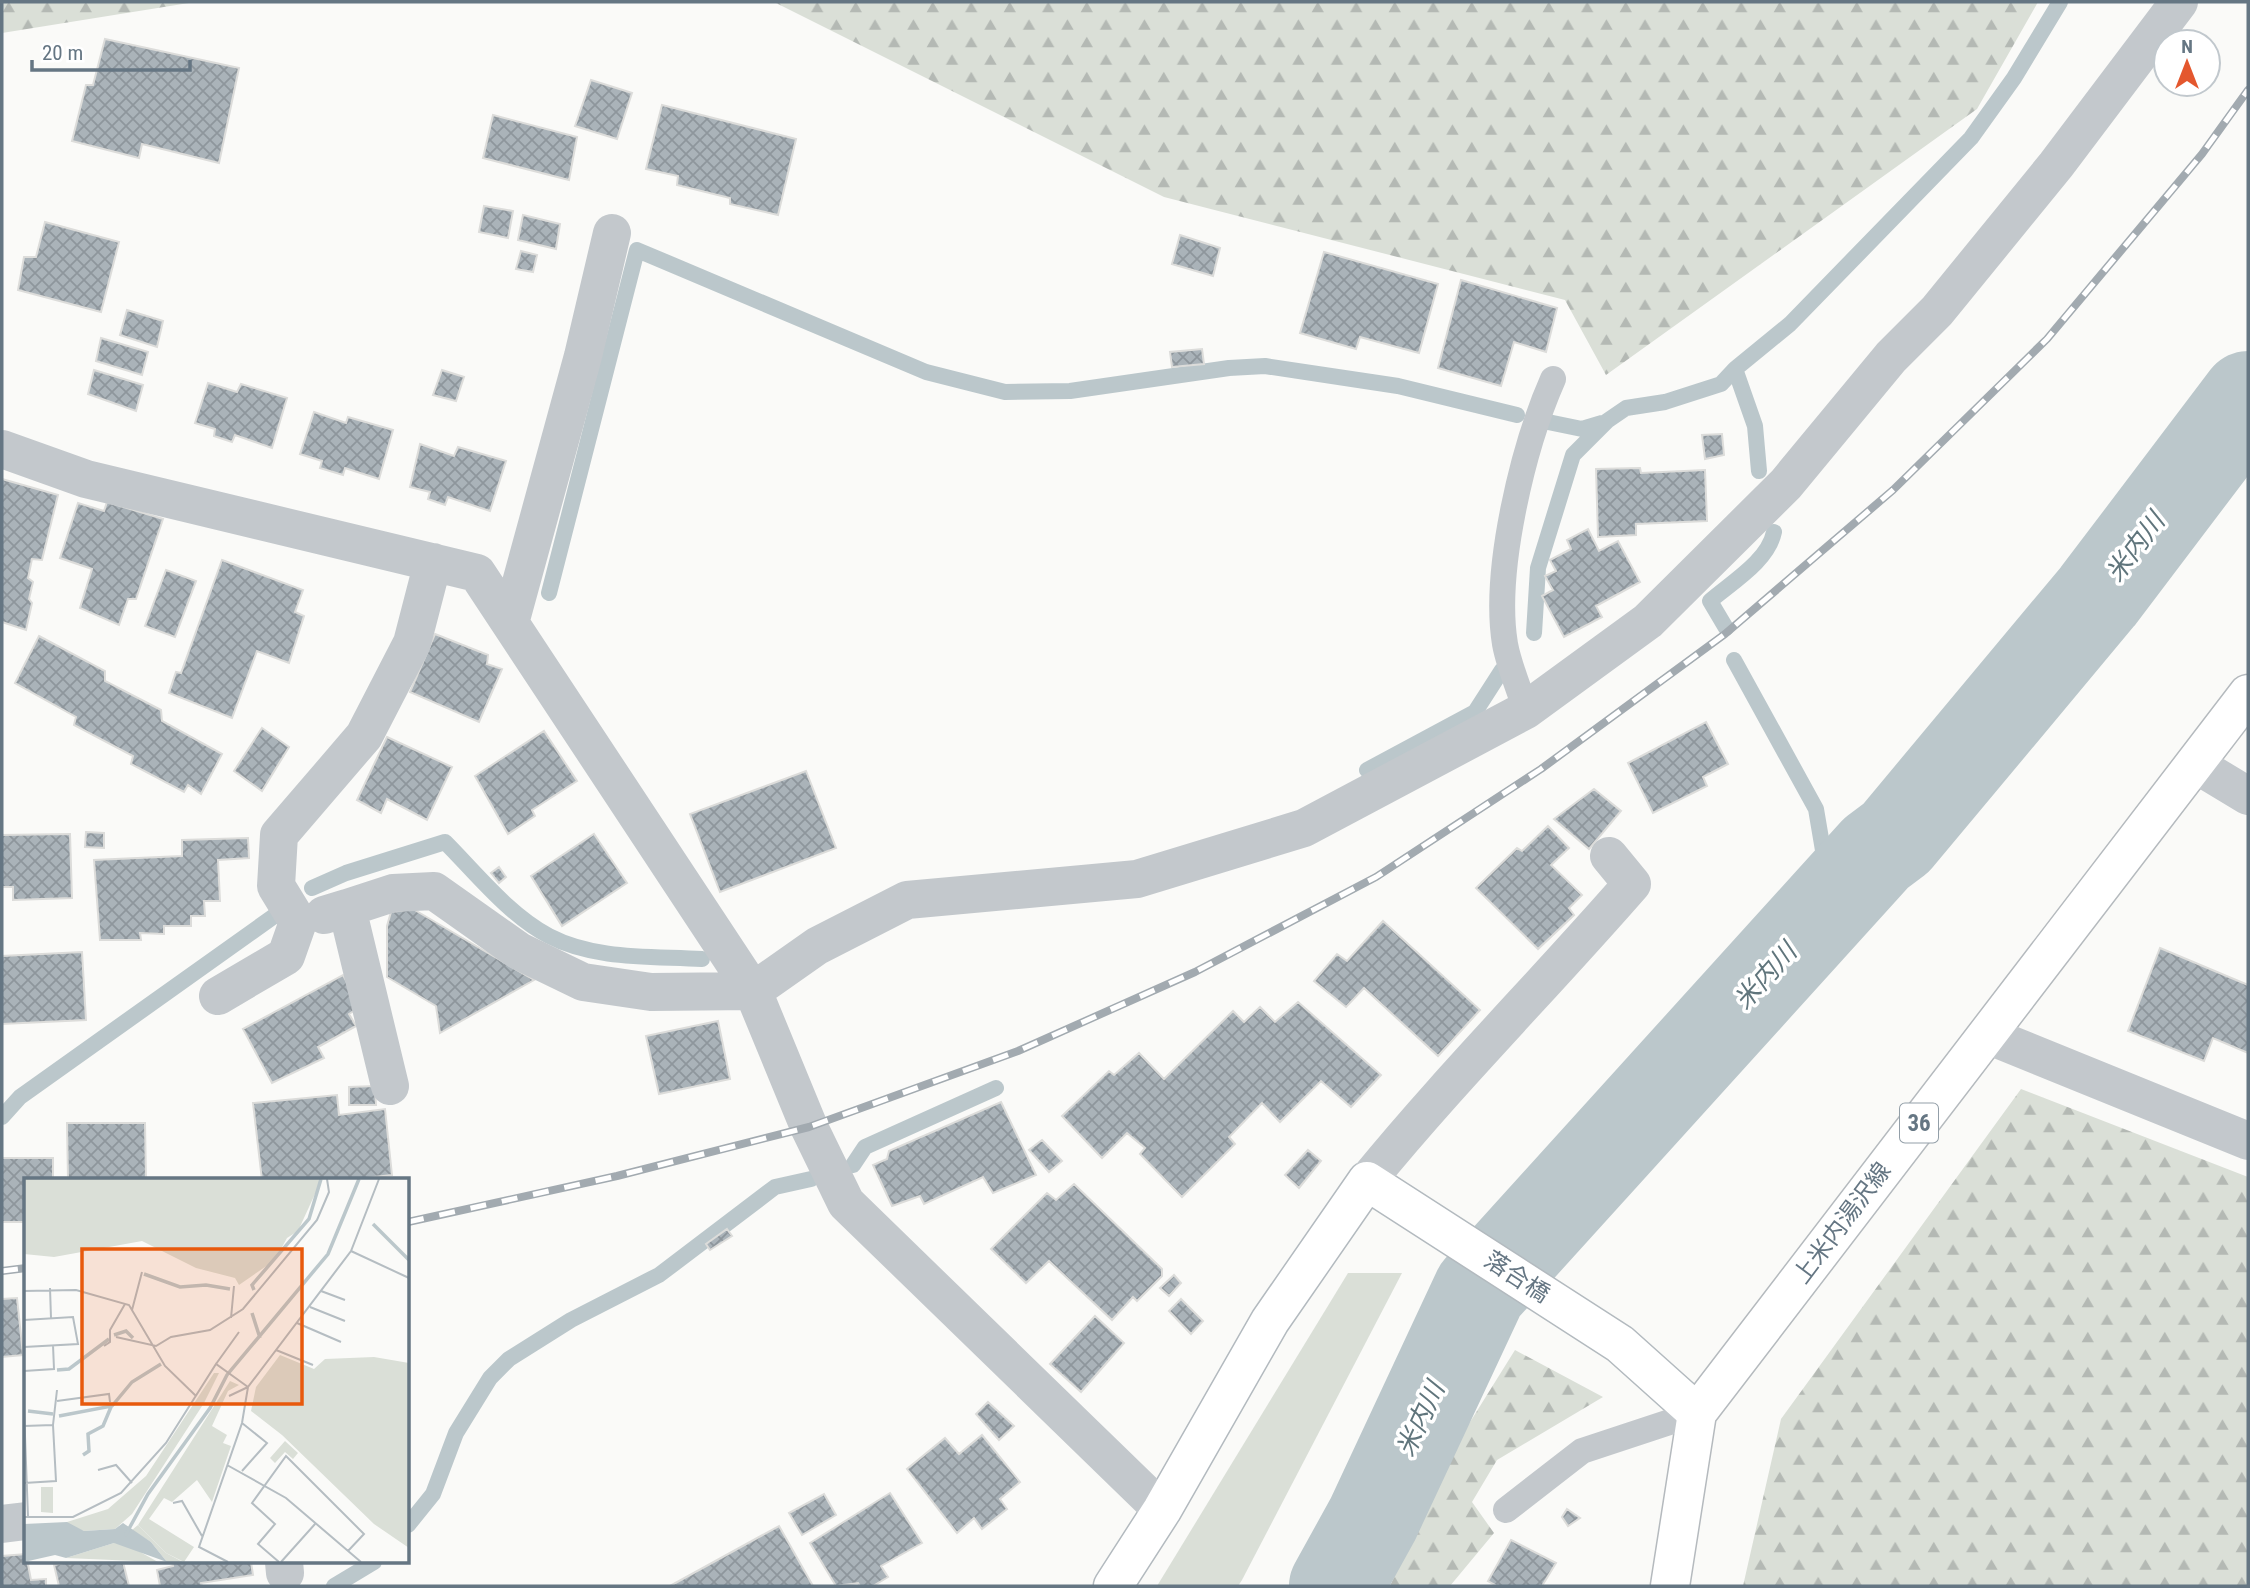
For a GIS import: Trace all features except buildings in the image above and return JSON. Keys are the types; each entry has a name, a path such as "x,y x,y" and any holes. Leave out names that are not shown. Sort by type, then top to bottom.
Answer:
{"main road":[{"name":"上米内湯沢線","path":"1670,1586 1697,1413 2248,694"},
{"name":"落合橋","path":"1367,1181 1415,1209 1620,1344 1697,1413"},
{"path":"1113,1586 1162,1510 1270,1321 1367,1181"}],"street":[{"path":"298,922 393,893 434,891 519,951 583,982 651,992 753,991 817,946 907,900 1137,879 1304,828 1526,710 1648,621 1786,484 1891,357 1937,311 2056,165 2179,2"},
{"path":"510,623 583,356 612,233"},
{"path":"2,449 86,479 477,573 753,991 809,1127 846,1203 1162,1510"},
{"path":"298,922 276,886 279,835 364,736 412,643 433,562"},
{"path":"2195,764 2248,796"},
{"path":"1367,1181 1439,1096 1552,975 1632,884 1609,856"},
{"path":"347,908 390,1086"},
{"path":"218,996 286,956 298,922"},
{"path":"1987,1035 2248,1141"},
{"path":"2,1524 24,1521"}],"lane":[{"path":"1526,710 1505,645 1502,576 1535,420 1553,379"},
{"path":"1506,1510 1582,1451 1697,1413"}],"green space":[{"path":"2,2 195,2 2,33"},
{"path":"774,2 2038,2 1977,109 1606,375 1565,300 1164,197"},
{"path":"2021,1089 2248,1177 2248,1586 1743,1586 1781,1419"},
{"path":"1348,1273 1402,1273 1242,1580 1238,1586 1157,1586"},
{"path":"1515,1350 1603,1397 1497,1460 1472,1502 1494,1533 1450,1586 1390,1586 1437,1475"}],"waterway":[{"path":"1759,471 1755,426 1735,369 1790,324 1971,138 2014,78 2060,2"},
{"path":"549,593 637,250 926,372 1005,392 1070,391 1229,368 1265,366 1398,386 1517,415"},
{"path":"1534,633 1538,568 1573,455 1607,421 1626,408 1665,402 1721,384 1735,369"},
{"name":"米内川","path":"1336,1586 1373,1519 1480,1290 1876,853 1896,838 2098,596 2248,398"},
{"path":"1548,422 1582,429 1602,423"},
{"path":"1726,628 1710,601 1757,562 1774,532"},
{"path":"1734,660 1816,809 1827,874 1823,912"},
{"path":"1367,770 1475,712 1502,670"},
{"path":"312,888 346,873 445,842 520,917 549,936 567,944 604,953 702,959"},
{"path":"2,1117 20,1097 277,914"},
{"path":"853,1165 865,1147 996,1088"},
{"path":"410,1523 433,1494 456,1433 490,1378 509,1359 571,1320 659,1275 775,1187 811,1179"},
{"path":"334,1586 371,1564"}],"railway":[{"path":"410,1222 617,1176 809,1127 1018,1051 1195,972 1376,877 1541,769 1725,634 1893,490 2047,339 2202,154 2248,90"},
{"path":"2,1271 24,1268"}]}
